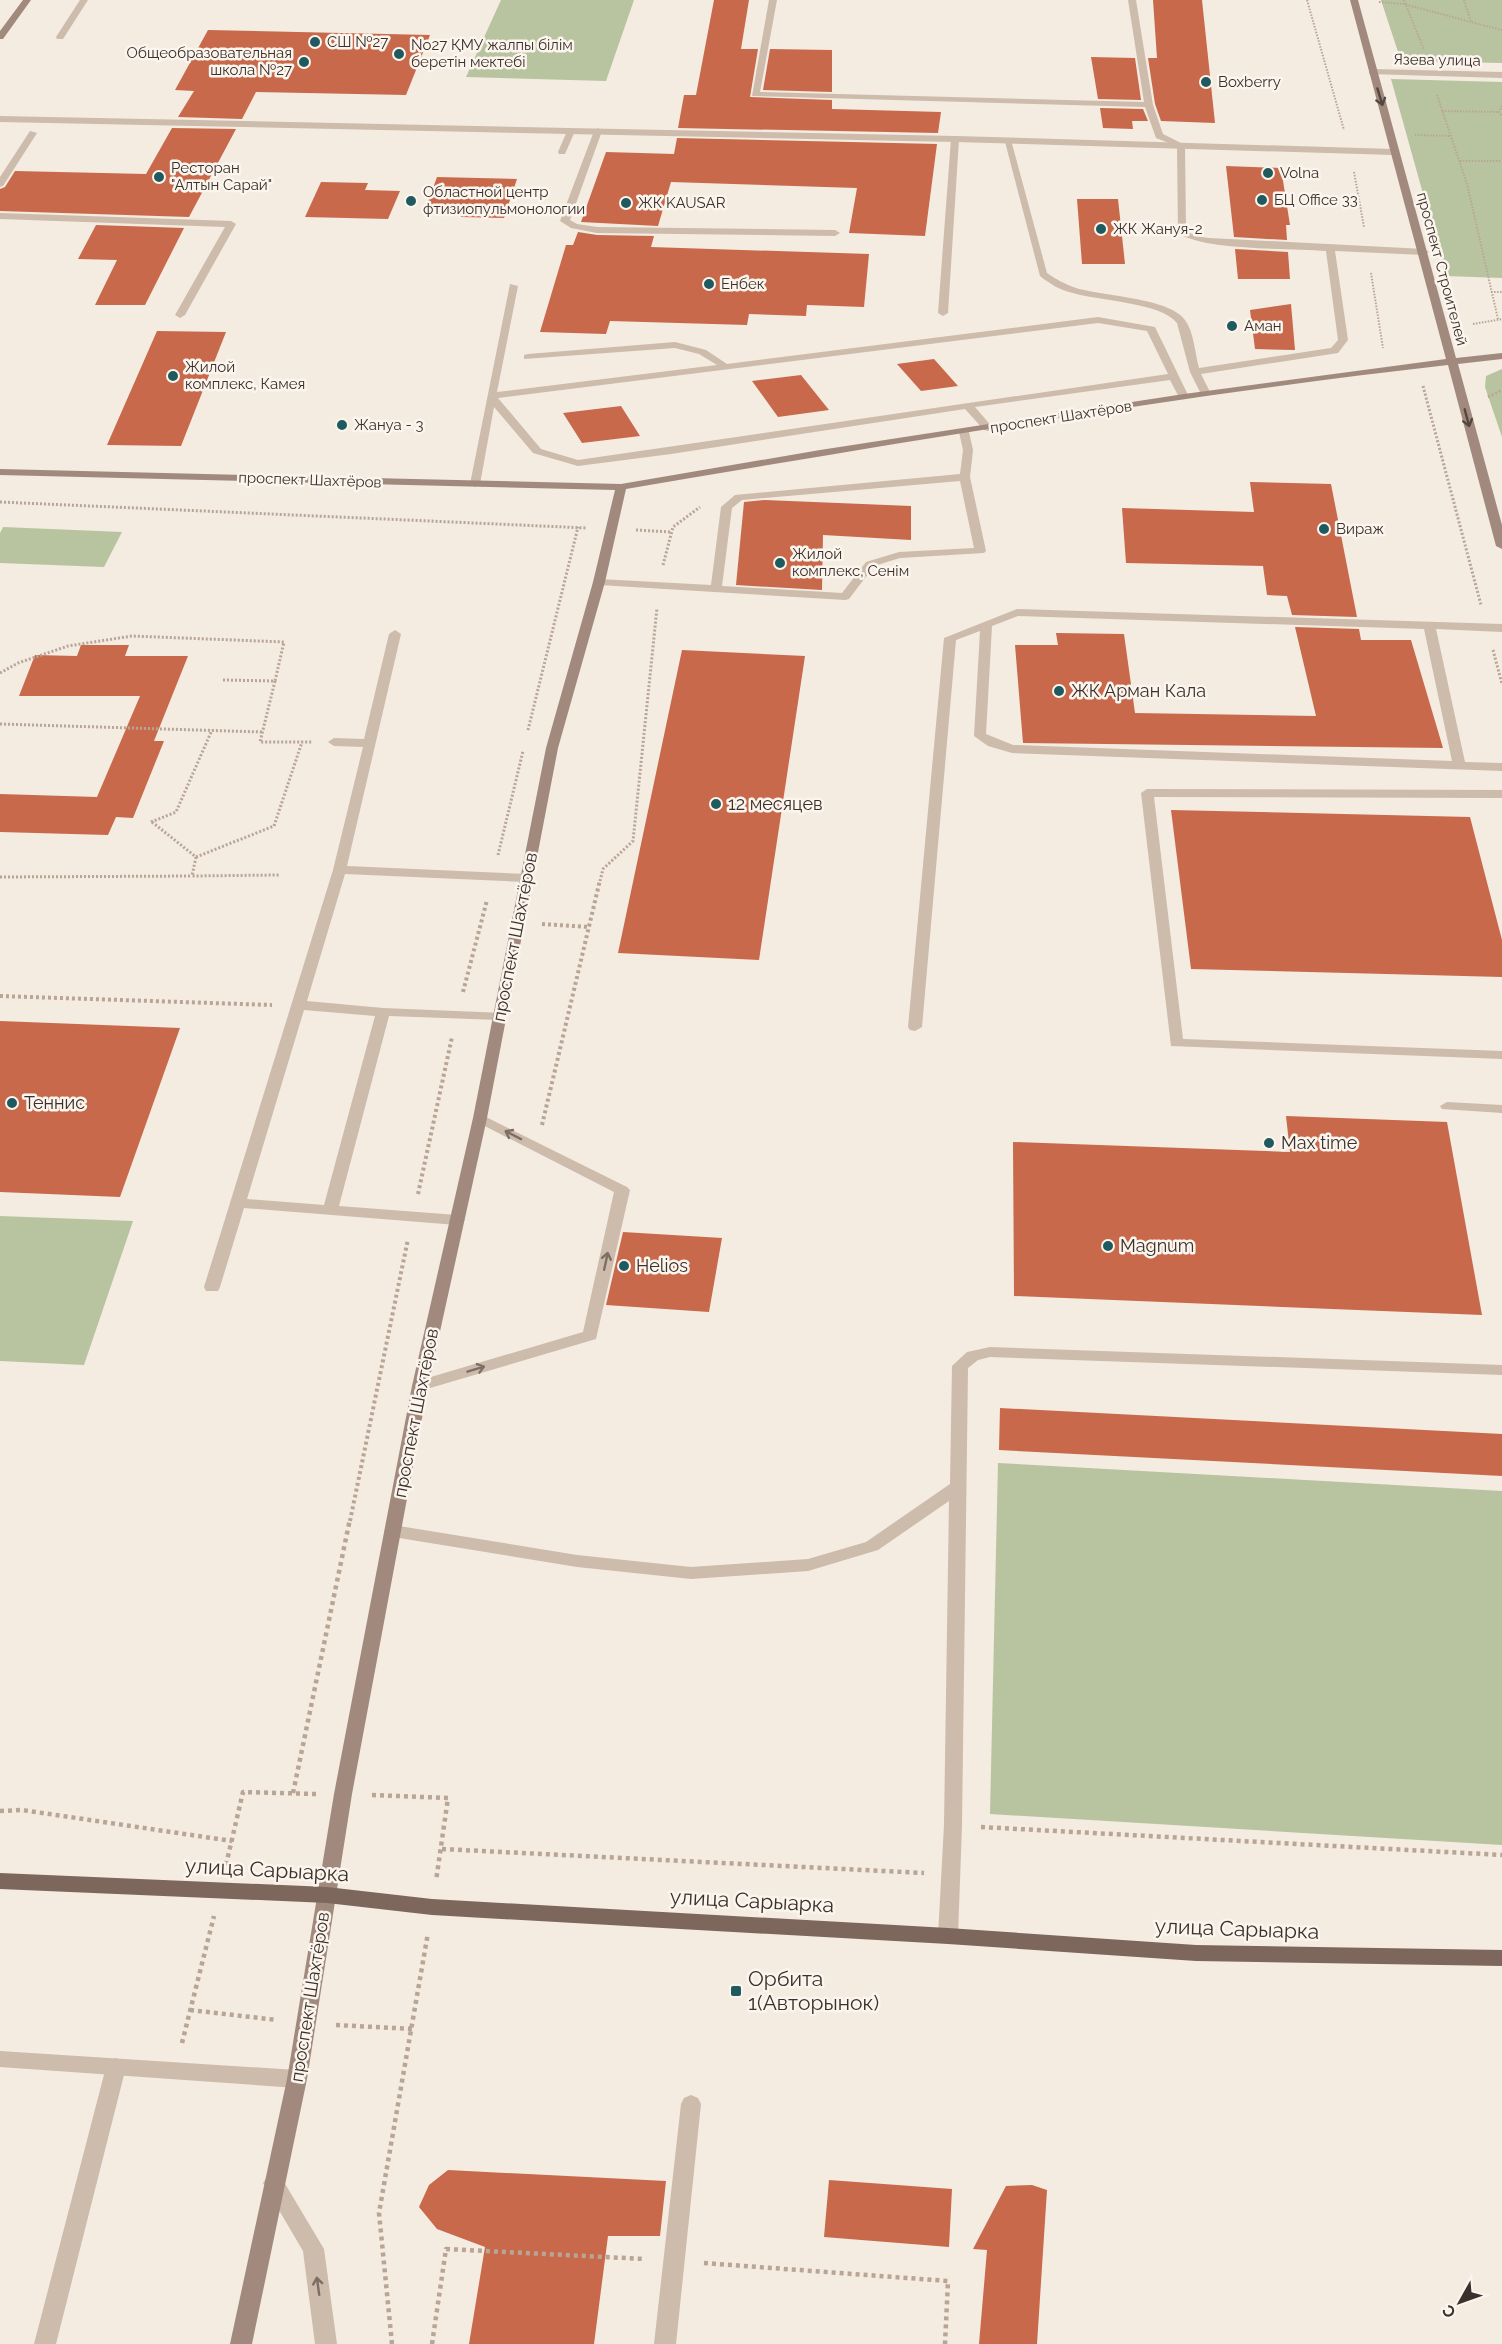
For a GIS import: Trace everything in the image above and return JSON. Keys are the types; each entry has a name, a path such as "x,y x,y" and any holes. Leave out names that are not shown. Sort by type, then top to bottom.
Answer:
{"main road":[{"path":"0,37 27,0"},
{"name":"проспект Строителей","path":"1354,1 1391,134 1393,152 1424,252 1435,303 1502,546"},
{"name":"проспект Шахтёров","path":"0,472 621,488 820,453 1184,397 1502,356"},
{"name":"проспект Шахтёров","path":"241,2344 297,2079 343,1794 420,1386 480,1118 552,748 599,582 621,488"},
{"name":"улица Сарыарка","path":"0,1881 327,1895 432,1908 948,1936 1196,1953 1502,1958"}],"street":[{"path":"60,37 84,0"},
{"path":"774,0 755,94 1149,105"},
{"path":"1132,0 1149,105 1159,136 1181,146"},
{"name":"Язева улица","path":"1372,72 1502,75"},
{"path":"0,119 1007,140 1393,152"},
{"path":"562,153 571,131"},
{"path":"598,131 565,221 574,226 597,230 835,233"},
{"path":"0,184 33,133"},
{"path":"943,313 955,139"},
{"path":"1007,140 1044,274 1056,284 1075,291 1159,308 1176,315 1182,322 1196,372 1206,394"},
{"path":"1181,146 1181,231 1192,238 1209,241 1424,252"},
{"path":"0,216 231,224 180,315"},
{"path":"1196,372 1334,351 1343,340 1330,248"},
{"path":"475,484 513,286"},
{"path":"491,397 503,393 725,368 1098,320 1151,329 1184,397"},
{"path":"528,357 675,345 694,348 714,356 725,368"},
{"path":"491,397 537,451 578,463 671,452 967,405 1174,376"},
{"path":"967,405 988,428"},
{"path":"599,582 845,597 870,564 898,555 980,551 966,477 968,450 964,432"},
{"path":"716,589 727,507 739,497 966,477"},
{"path":"915,1027 951,638 1017,612 1502,628"},
{"path":"986,624 980,736 992,743 1012,749 1502,767"},
{"path":"1429,626 1459,765"},
{"path":"212,1287 340,870 396,634"},
{"path":"334,742 369,743"},
{"path":"1502,794 1148,793 1176,1043 1502,1055"},
{"path":"340,870 526,878"},
{"path":"300,1005 383,1012 499,1016"},
{"path":"331,1209 383,1012"},
{"path":"1447,1106 1502,1109"},
{"path":"420,1386 590,1335 622,1190 480,1118"},
{"path":"236,1203 457,1220"},
{"path":"948,1936 953,1825 960,1366 973,1356 990,1352 1502,1370"},
{"path":"393,1531 577,1561 691,1573 796,1566 808,1565 872,1546 957,1487"},
{"path":"0,2059 297,2079"},
{"path":"45,2344 116,2067"},
{"path":"665,2344 691,2104"},
{"path":"274,2182 313,2249 326,2344"}],"path":[{"path":"1464,0 1471,22"},
{"path":"1354,1 1404,2 1502,30"},
{"path":"1404,2 1425,53"},
{"path":"1435,88 1467,184 1490,292 1500,319 1473,324"},
{"path":"1499,112 1502,106"},
{"path":"1442,111 1499,112"},
{"path":"1499,112 1502,116"},
{"path":"1460,161 1502,161"},
{"path":"1490,292 1502,292"},
{"path":"1418,383 1423,386 1502,684"},
{"path":"1488,397 1502,390"},
{"path":"0,502 671,532"},
{"path":"536,1147 603,869 633,841 659,586 671,532 673,527 700,507"},
{"path":"526,736 579,527"},
{"path":"0,673 18,663 68,646 132,636 284,642 260,742 334,742"},
{"path":"223,680 275,681"},
{"path":"0,724 262,732"},
{"path":"196,857 152,822 176,812 212,730"},
{"path":"196,857 274,826 302,742"},
{"path":"292,1793 457,1014 524,748"},
{"path":"192,876 196,857"},
{"path":"0,877 279,875"},
{"path":"0,996 300,1005"},
{"path":"0,1811 22,1810 232,1841"},
{"path":"953,1825 1502,1855"},
{"path":"442,1849 951,1874"},
{"path":"432,2344 446,2249 674,2260 948,2281 945,2344"}],"green space":[{"path":"501,0 634,0 606,81 466,77"},
{"path":"1381,0 1502,0 1502,63 1401,61"},
{"path":"1391,79 1502,82 1502,278 1446,276"},
{"path":"1502,369 1502,437 1485,387 1486,376"},
{"path":"3,527 122,532 104,567 0,563 0,533"},
{"path":"0,1216 133,1221 84,1365 0,1361"},
{"path":"998,1463 1502,1491 1502,1845 990,1814"}],"building":[{"path":"714,0 749,0 741,49 758,49 750,97 832,100 832,109 941,112 938,133 678,128 684,95 696,95"},
{"path":"1153,0 1202,0 1215,123 1161,121 1155,104 1148,58 1157,58"},
{"path":"208,30 430,35 406,95 256,92 242,119 178,117 194,91 175,90"},
{"path":"770,49 832,50 832,92 763,90"},
{"path":"1091,57 1135,58 1141,100 1098,99"},
{"path":"1100,108 1143,109 1148,121 1132,121 1133,129 1103,128"},
{"path":"172,128 236,129 189,217 0,211 0,189 5,187 15,171 146,174"},
{"name":"ЖК KAUSAR","path":"677,138 937,144 925,236 849,233 857,188 671,182 658,226 581,222 606,152 674,154"},
{"path":"1226,166 1281,168 1290,225 1286,225 1287,240 1234,237"},
{"path":"437,177 517,179 504,218 461,217 463,211 425,210"},
{"path":"321,182 368,183 365,190 400,191 388,219 305,217"},
{"path":"1077,199 1118,199 1125,264 1082,264"},
{"path":"96,225 184,228 145,305 95,305 117,260 78,259"},
{"path":"578,232 597,235 654,236 651,247 869,254 864,307 807,305 806,316 749,314 747,325 610,321 606,334 540,332 566,245 573,245"},
{"path":"1235,249 1288,252 1290,279 1238,279"},
{"path":"1291,304 1295,350 1255,349 1250,310"},
{"name":"Жилой комплекс, Камея","path":"157,331 226,332 181,446 107,445"},
{"path":"934,359 958,386 921,391 897,364"},
{"path":"801,375 829,410 778,417 752,381"},
{"path":"621,406 640,436 582,443 563,413"},
{"path":"1250,482 1331,484 1357,617 1292,615 1287,596 1267,595 1263,566 1126,563 1122,508 1254,512"},
{"name":"Жилой комплекс, Сенiм","path":"765,500 911,506 911,540 823,535 822,590 736,585 744,502"},
{"name":"ЖК Арман Кала","path":"1295,627 1359,629 1361,640 1411,640 1443,748 1023,743 1015,645 1058,645 1056,633 1124,634 1135,713 1316,716"},
{"path":"81,645 129,645 125,656 188,656 154,741 164,741 133,818 116,817 108,835 0,832 0,794 97,797 140,696 19,696 35,655 77,656"},
{"name":"12 месяцев","path":"682,650 805,656 759,960 618,953"},
{"path":"1171,810 1470,817 1502,940 1502,977 1191,969"},
{"path":"0,1021 180,1028 120,1197 0,1192"},
{"path":"1286,1116 1447,1122 1482,1315 1014,1296 1013,1142 1290,1152"},
{"path":"623,1232 722,1238 709,1312 606,1305"},
{"path":"1000,1408 1502,1434 1502,1476 999,1450"},
{"path":"448,2170 666,2181 660,2236 608,2236 594,2344 469,2344 485,2247 437,2229 419,2207 429,2185"},
{"path":"829,2180 952,2189 949,2247 824,2237"},
{"path":"1032,2185 1047,2190 1037,2344 979,2344 987,2250 973,2249 1006,2186"}],"place":[{"name":"СШ №27","path":"315,42"},
{"name":"No27 ҚМУ жалпы білім беретін мектебі","path":"399,54"},
{"name":"Общеобразовательная школа №27","path":"304,62"},
{"name":"Boxberry","path":"1206,82"},
{"name":"Volna","path":"1268,173"},
{"name":"Ресторан \"Алтын Сарай\"","path":"159,177"},
{"name":"БЦ Office 33","path":"1262,200"},
{"name":"Областной центр фтизиопульмонологии","path":"411,201"},
{"name":"ЖК KAUSAR","path":"626,203"},
{"name":"ЖК Жануя-2","path":"1101,229"},
{"name":"Енбек","path":"709,284"},
{"name":"Аман","path":"1232,326"},
{"name":"Жилой комплекс, Камея","path":"173,376"},
{"name":"Жануа - 3","path":"342,425"},
{"name":"Вираж","path":"1324,529"},
{"name":"Жилой комплекс, Сенiм","path":"780,563"},
{"name":"ЖК Арман Кала","path":"1059,691"},
{"name":"12 месяцев","path":"716,804"},
{"name":"Теннис","path":"12,1103"},
{"name":"Max time","path":"1269,1143"},
{"name":"Magnum","path":"1108,1246"},
{"name":"Helios","path":"624,1266"},
{"name":"Орбита 1(Авторынок)","path":"736,1991"}]}
